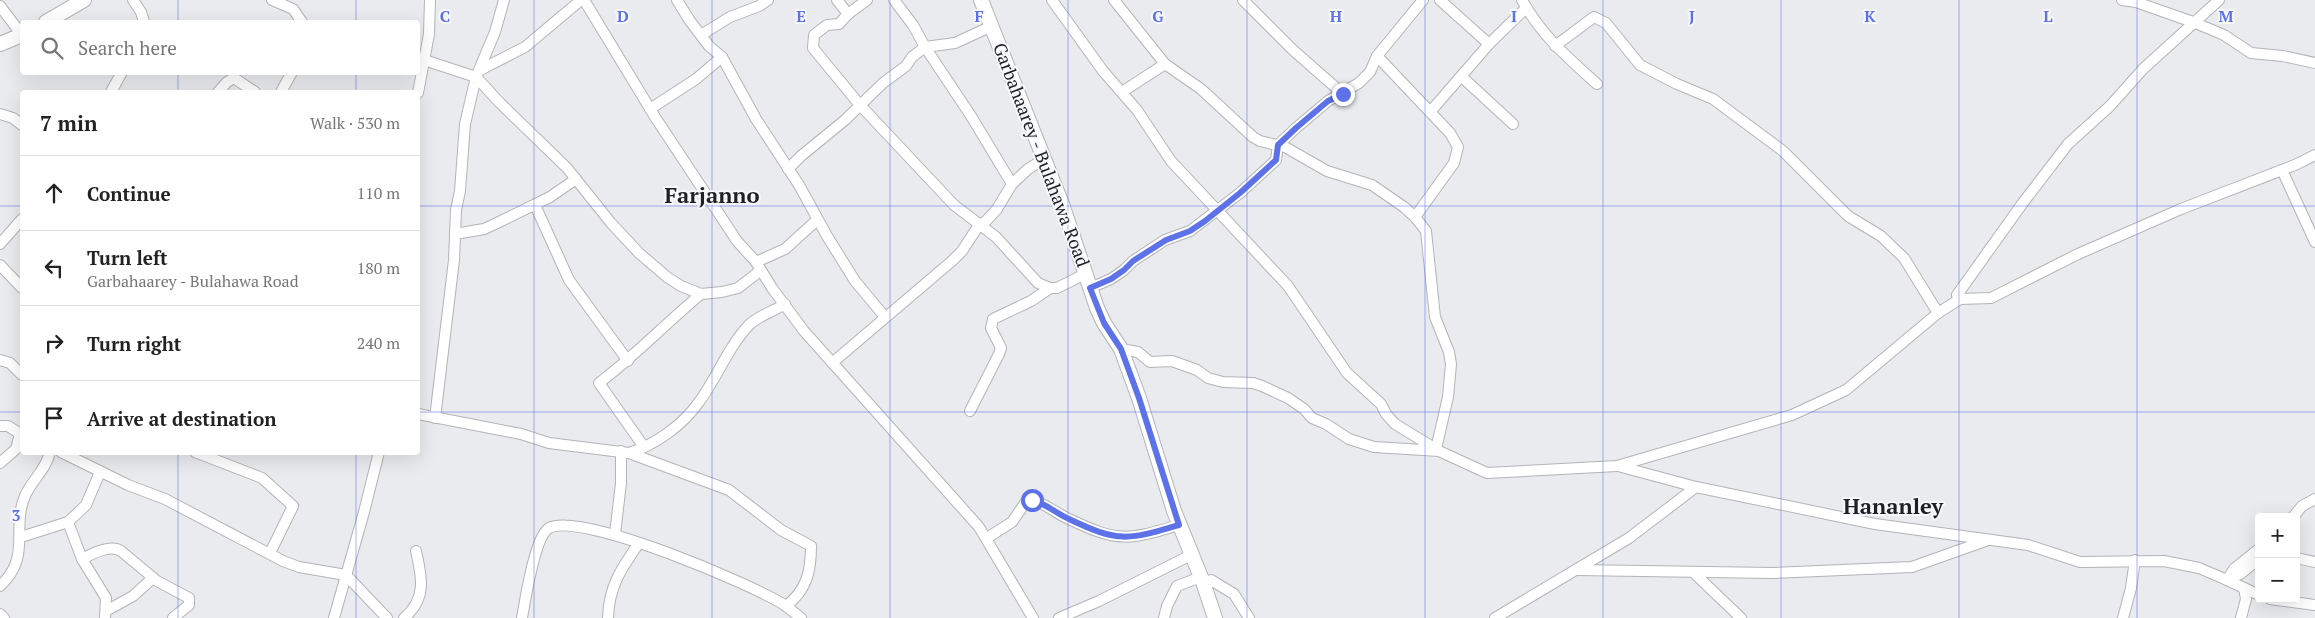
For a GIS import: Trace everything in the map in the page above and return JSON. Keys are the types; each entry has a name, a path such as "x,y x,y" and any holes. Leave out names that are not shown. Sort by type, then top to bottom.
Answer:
{"main road":[{"path":"49,20 84,0"},
{"name":"Garbahaarey - Bulahawa Road","path":"981,0 1062,204 1085,274 1104,323 1121,349 1148,423 1179,525 1202,579 1214,618"},
{"path":"0,44 20,36"}],"street":[{"path":"133,0 141,12 143,20"},
{"path":"272,0 293,9 301,20"},
{"path":"435,418 456,210 460,191 465,124 478,73 495,32 504,0"},
{"path":"478,73 525,47 582,0 650,109 737,241 758,266 804,331 969,515 987,538 1033,618"},
{"path":"677,0 701,35 722,57 761,127 855,281 884,317"},
{"path":"701,35 730,17 759,6 768,0"},
{"path":"837,0 848,14"},
{"path":"867,0 848,14 839,24 827,24 814,35 813,48 859,104 954,205 996,237 1038,283 1050,288"},
{"path":"894,0 913,25 1012,184"},
{"path":"1052,0 1103,71 1144,119 1167,156 1216,211 1288,286 1353,380 1381,404 1386,414 1395,424 1437,450 1487,472 1617,466 1792,414 1846,390 1938,313 1960,299 1991,298 2078,254 2181,208 2282,170 2315,155"},
{"path":"1114,0 1165,64 1201,88 1253,137 1260,141 1278,145 1326,171 1372,185 1415,217 1426,231 1435,317 1449,352 1451,364 1448,397 1437,450"},
{"path":"1243,0 1293,50 1343,94"},
{"path":"1090,288 1111,279 1144,253 1166,240 1190,231 1240,193 1276,160 1278,145 1328,101 1359,83 1370,72 1377,56 1422,0"},
{"path":"1440,0 1460,20 1490,44"},
{"path":"2122,0 2136,2 2193,22 2224,35 2251,53 2283,56 2315,63"},
{"path":"1960,299 1957,295 2022,204 2068,144 2110,106 2143,69 2219,0"},
{"path":"428,1 429,34 420,59 478,73 576,179 605,216 639,253 667,277 688,290 700,294 738,288 758,266 785,249 818,220"},
{"path":"1430,112 1524,4 1535,23 1555,46 1597,84"},
{"path":"0,6 20,32"},
{"path":"1555,46 1594,17 1606,23 1640,65 1677,84 1713,99 1783,151 1848,216 1880,236 1904,258 1938,313"},
{"path":"788,169 845,120 859,104 883,83 897,74 912,57 925,47 955,43 992,26"},
{"path":"1377,56 1450,133 1458,147 1454,163 1415,217"},
{"path":"650,109 696,79 722,57"},
{"path":"1122,92 1165,64"},
{"path":"112,90 120,75"},
{"path":"282,90 290,75"},
{"path":"418,90 419,75"},
{"path":"1462,77 1513,124"},
{"path":"220,90 234,78 251,90"},
{"path":"0,114 13,118 20,123"},
{"path":"832,363 884,317 925,286 952,262 962,251 978,225 986,221 996,209 1012,184 1028,169 1044,160"},
{"path":"2282,170 2315,242"},
{"path":"455,234 484,229 536,204 576,179"},
{"path":"536,204 569,280 628,361"},
{"path":"0,244 20,224"},
{"path":"0,265 20,286"},
{"path":"970,412 999,354 1000,348 991,328 993,319 1031,301 1050,288 1065,284 1085,274"},
{"path":"644,447 599,383 628,361 667,322 700,294"},
{"path":"625,452 644,447 671,430 698,404 738,340 751,323 785,304"},
{"path":"1121,349 1138,352 1150,362 1172,361 1183,364 1197,370 1208,378 1223,382 1253,383 1262,386 1288,398 1304,409 1312,418 1326,424 1342,436 1361,443 1374,447 1437,450"},
{"path":"0,360 10,363 20,373"},
{"path":"420,414 515,432 549,443 625,452 729,490 781,530 810,546 811,569 808,578 797,598 786,606"},
{"path":"0,426 8,426 20,434"},
{"path":"0,463 16,449 20,438"},
{"path":"615,534 625,452"},
{"path":"0,586 14,569 19,556 21,537 20,511 25,496 42,471 49,455"},
{"path":"67,455 100,472 164,499 299,566 346,575 387,618"},
{"path":"203,455 262,478 293,506 270,553"},
{"path":"334,618 378,455"},
{"path":"1617,466 1696,487 1875,524 2039,547 2080,562 2164,561 2199,568 2255,593"},
{"path":"21,537 68,522 86,505 100,472"},
{"path":"1495,618 1629,538 1696,487"},
{"path":"2296,513 2302,506 2315,499"},
{"path":"987,538 1012,522 1025,503 1032,500 1107,536 1128,538 1179,525"},
{"path":"68,522 82,559 101,586 106,598 106,614"},
{"path":"522,618 531,571 544,534 549,528 566,525 615,534 733,580 786,606 801,618"},
{"path":"1576,570 1774,573 1912,567 1990,539"},
{"path":"608,618 612,588 619,571 639,543"},
{"path":"82,559 106,549 117,548 153,578 189,598 189,605 173,618"},
{"path":"404,618 422,591 422,574 416,551"},
{"path":"2227,580 2234,569 2255,552"},
{"path":"1059,618 1099,601 1191,555"},
{"path":"2300,559 2315,562"},
{"path":"2123,618 2135,560"},
{"path":"2227,580 2240,574 2255,562"},
{"path":"1693,572 1741,618"},
{"path":"106,614 133,596 153,578"},
{"path":"1164,618 1167,606 1177,586 1202,579 1211,580 1234,594 1249,618"},
{"path":"2240,618 2246,599 2244,588"},
{"path":"2300,603 2315,605"},
{"path":"0,614 4,618"}],"district":[{"name":"Farjanno","path":"712,195"},
{"name":"Hananley","path":"1893,506"}],"route":[{"path":"1032,500 1107,536 1128,538 1179,525 1151,432 1121,349 1104,323 1090,288 1111,279 1133,261 1166,240 1190,231 1205,221 1240,193 1276,160 1278,145 1296,128 1328,101 1343,94"}]}
